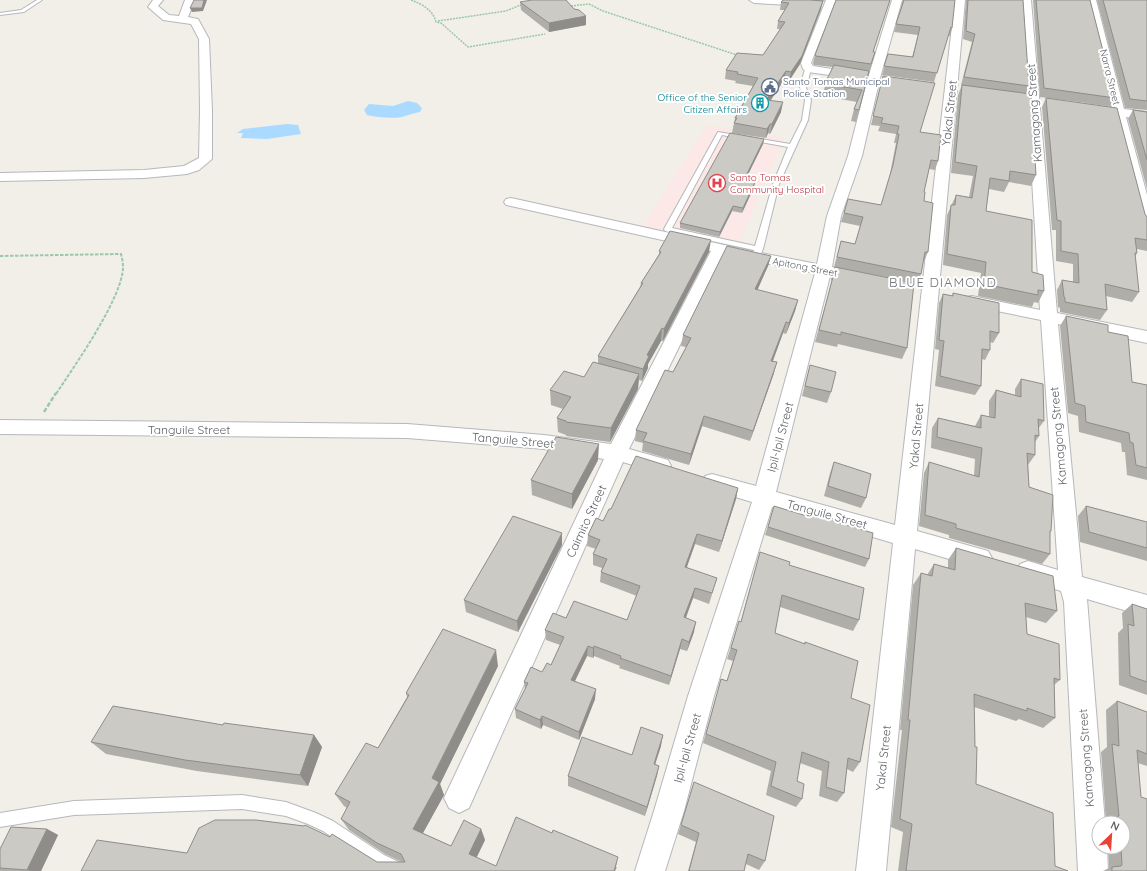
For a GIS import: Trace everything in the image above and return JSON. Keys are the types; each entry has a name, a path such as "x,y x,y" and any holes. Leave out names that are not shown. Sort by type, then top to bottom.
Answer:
{"street":[{"path":"0,177 158,173 187,170 194,167 204,159 206,110 204,39 195,21 166,18 153,7 158,0"},
{"path":"182,20 190,0"},
{"path":"754,0 829,3 806,63 808,69 878,79"},
{"name":"Ipil-Ipil Street","path":"650,871 702,696 764,497 824,270 834,216 855,156 878,79 897,0"},
{"name":"Yakal Street","path":"871,871 906,536 937,294 949,89 960,0"},
{"name":"Kamagong Street","path":"1026,0 1031,100 1050,317 1057,424 1071,584 1076,602 1093,871"},
{"name":"Narra Street","path":"1091,0 1147,223"},
{"path":"1080,107 1147,116"},
{"name":"Apitong Street","path":"511,202 720,248 757,253 854,276"},
{"name":"Caimito Street","path":"459,798 646,387 720,248"},
{"path":"937,294 1147,337"},
{"name":"Tanguile Street","path":"0,427 407,431 544,442 617,453 764,497 906,536 1147,606"}],"lane":[{"path":"0,14 22,11 40,0"},
{"path":"792,146 720,133 668,229 757,253 776,184 805,120 808,100 803,88 808,69"},
{"path":"0,820 74,808 242,802 286,809 311,818 328,826 379,860 402,871"}],"path":[{"path":"411,0 424,4 435,18 436,22"},
{"path":"436,22 506,11 528,2"},
{"path":"571,6 589,4 603,11 743,57"},
{"path":"436,22 441,23 468,47 545,34"},
{"path":"0,256 116,253 121,254 124,258 125,267 119,287 100,324 34,428"}],"shaded area":[{"name":"Santo Tomas Community Hospital","path":"707,125 784,138 737,249 641,229"}],"water":[{"path":"408,101 417,103 422,108 420,112 398,118 389,118 367,115 364,110 369,104 393,106"},
{"path":"287,124 298,125 301,134 267,139 241,138 243,133 237,133 243,129"}],"building":[{"path":"194,0 204,0 202,8 190,8"},
{"path":"532,0 566,0 574,9 579,10 586,16 549,23 520,2"},
{"path":"783,0 823,1 802,56 791,72 786,71 766,100 783,102 772,124 770,124 767,129 734,123 737,118 735,118 758,78 737,74 738,72 726,70 737,53 763,55 785,22 778,21 789,3 781,2"},
{"path":"836,0 890,0 873,52 875,52 871,64 815,55"},
{"path":"904,0 955,0 952,28 951,27 937,73 884,66 888,54 913,57 920,27 896,24"},
{"path":"968,0 1023,0 1029,86 964,77 975,34 966,31"},
{"path":"1036,0 1090,0 1115,98 1044,88"},
{"path":"1103,0 1147,0 1147,101 1130,99"},
{"path":"834,65 869,71 859,110 854,109 862,90 827,84 829,79 827,79"},
{"path":"883,76 935,83 920,132 941,135 938,161 931,160 924,192 924,201 933,203 928,252 925,252 921,274 837,257 841,241 855,244 863,217 844,213 848,199 881,205 893,165 899,134 897,134 899,126 881,123 883,118 873,116"},
{"path":"962,85 1031,94 1036,175 1010,171 1009,181 990,178 986,211 1032,220 1032,272 1043,275 1044,291 1038,290 1038,295 984,284 986,262 947,254 951,205 955,205 956,195 972,198 977,166 955,162"},
{"path":"1046,98 1117,108 1147,217 1147,240 1135,238 1139,292 1105,284 1107,310 1065,302 1062,280 1079,283 1078,254 1061,251 1061,221 1057,220"},
{"path":"1133,110 1147,112 1147,160"},
{"name":"Santo Tomas Community Hospital","path":"730,133 764,139 744,180 755,182 743,208 733,206 720,232 680,223"},
{"path":"670,231 711,240 664,329 662,328 647,355 649,356 643,369 598,356 661,252 659,251"},
{"path":"727,246 771,256 755,289 798,300 789,323 786,322 771,361 777,362 753,431 704,416 691,454 643,441 647,433 636,430 665,370 673,372 691,338 683,335"},
{"path":"835,267 914,283 907,348 841,332 841,335 819,330"},
{"path":"953,293 999,303 999,333 990,331 990,350 982,349 981,386 940,376 944,341 939,340 943,294 953,296"},
{"path":"1066,316 1108,325 1108,332 1128,336 1132,382 1147,385 1147,468 1136,465 1133,443 1130,442 1129,433 1086,422 1085,406 1075,403"},
{"path":"593,362 639,374 611,428 566,422 557,418 571,397 550,390 564,371 584,377"},
{"path":"810,365 836,372 831,392 805,386"},
{"path":"1021,379 1043,384 1044,421 1038,419 1039,436 1035,435 1035,455 1027,453 1029,487 1053,495 1050,554 956,528 956,524 925,515 929,462 979,477 982,448 937,437 938,418 981,428 981,415 995,418 996,390 1021,397"},
{"path":"556,437 599,444 572,494 531,480"},
{"path":"636,456 738,488 722,541 697,534 685,567 717,578 712,593 695,588 684,617 696,622 689,642 682,639 671,676 620,658 621,656 594,646 593,648 588,646 571,680 596,689 579,732 542,716 540,720 515,709 528,683 524,682 531,667 542,672 547,663 551,665 564,637 545,630 553,613 566,618 574,601 627,620 640,586 601,572 607,559 593,554 600,540 588,535 596,518 603,521 609,509 611,509"},
{"path":"834,462 871,474 866,498 828,486"},
{"path":"774,506 807,516 808,511 834,519 833,521 873,533 869,559 768,527"},
{"path":"1086,506 1147,522 1147,548 1089,532"},
{"path":"513,516 562,533 517,621 464,600"},
{"path":"956,548 1053,576 1057,611 1025,603 1027,634 1059,644 1060,680 1054,678 1055,718 1027,708 1027,711 974,694 975,747 977,747 976,784 1053,813 1055,866 1068,871 906,871 912,824 900,819 910,720 908,720 921,573 932,576 934,564 955,570"},
{"path":"760,552 790,562 789,565 864,588 859,620 782,595 775,633 858,661 851,698 870,705 860,762 848,758 844,793 826,787 829,762 802,752 797,781 804,784 802,799 771,786 776,762 706,734 721,679 727,681 737,650 731,648 739,621 741,622"},
{"path":"1132,604 1147,609 1147,682 1130,676 1128,624 1134,626"},
{"path":"443,629 496,650 432,778 439,782 413,829 451,846 464,820 481,829 469,854 496,866 516,817 552,833 553,830 618,857 614,871 81,871 97,840 187,853 199,828 215,820 256,820 305,825 330,837 332,834 377,862 405,862 401,854 377,843 341,819 350,802 335,794 366,743 378,748 409,695 406,693"},
{"path":"1117,701 1147,712 1147,754 1137,750 1141,797 1147,799 1147,871 1112,871 1112,867 1122,865 1121,855 1131,855 1131,815 1119,815 1112,744 1119,746"},
{"path":"113,706 223,725 224,723 314,735 300,775 185,760 91,742"},
{"path":"641,727 663,735 654,764 659,766 647,807 568,776 582,737 632,755"},
{"path":"694,782 774,816 765,861 748,854 744,871 689,871 699,833 681,825"},
{"path":"11,827 47,829 27,870 0,868 0,849"}],"place":[{"name":"Santo Tomas Municipal Police Station","path":"770,87"},
{"name":"Office of the Senior Citizen Affairs","path":"760,103"},
{"name":"Santo Tomas Community Hospital","path":"717,183"}],"district":[{"name":"BLUE DIAMOND","path":"943,282"}]}
